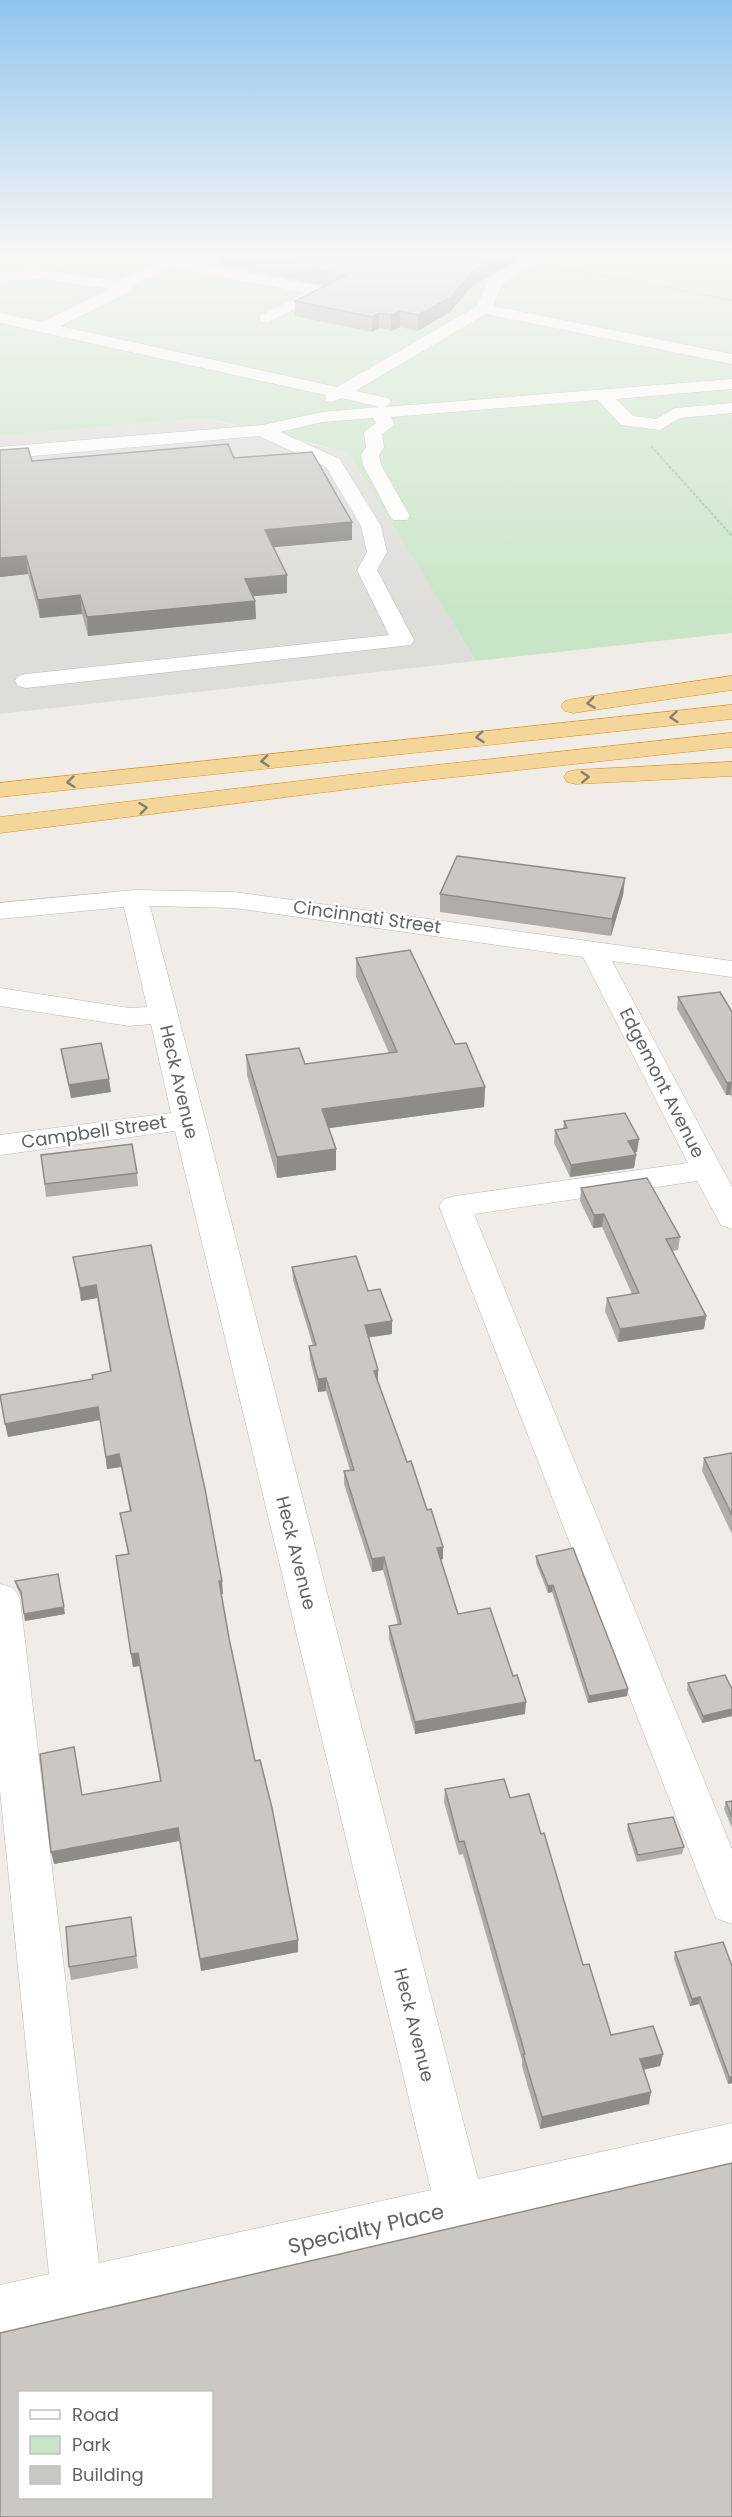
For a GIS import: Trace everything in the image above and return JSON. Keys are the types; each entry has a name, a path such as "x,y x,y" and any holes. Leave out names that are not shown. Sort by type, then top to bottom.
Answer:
{"highway":[{"path":"296,757 442,723 732,683"},
{"path":"0,790 732,712"},
{"path":"0,825 732,740"},
{"path":"296,789 417,789 732,769"}],"street":[{"path":"260,371 348,389 410,396"},
{"path":"312,408 378,371"},
{"path":"0,453 262,430 322,417 732,384"},
{"path":"348,389 389,403 386,425 373,432 375,447 370,455 372,465 400,516"},
{"path":"603,395 627,421 660,425 675,412 732,408"},
{"path":"26,681 403,640 367,570 377,552 371,526 333,463 262,430"},
{"name":"Cincinnati Street","path":"0,911 135,898 191,898 267,904 732,969"},
{"name":"Heck Avenue","path":"135,898 460,2208"},
{"name":"Edgemont Avenue","path":"592,948 732,1218"},
{"path":"0,997 129,1017 163,1015"},
{"name":"Campbell Street","path":"0,1145 188,1119"},
{"path":"707,1170 455,1206 732,1904"},
{"path":"0,1599 77,2294"},
{"name":"Specialty Place","path":"0,2311 732,2147"}],"path":[{"path":"660,425 649,445 732,536"}],"shaded area":[{"path":"204,418 348,453 476,661 0,714 0,436"}],"green space":[{"path":"0,371 732,371 732,633 476,661 348,453 262,430 204,418 0,436"}],"building":[{"path":"228,444 234,458 312,452 352,522 265,530 287,575 245,579 255,601 87,617 80,595 38,600 26,556 0,558 0,450 28,448 32,461"},
{"path":"457,856 625,878 612,919 440,894"},
{"path":"410,950 455,1044 466,1043 485,1087 322,1109 336,1149 277,1157 246,1055 299,1048 305,1064 397,1052 356,958"},
{"path":"720,992 732,1012 732,1082 727,1083 678,997"},
{"path":"101,1043 109,1079 69,1085 61,1049"},
{"path":"625,1113 639,1139 628,1141 636,1155 571,1165 555,1130 567,1128 564,1121"},
{"path":"132,1144 137,1173 45,1184 41,1155"},
{"path":"647,1178 680,1237 666,1239 706,1316 620,1329 607,1298 639,1293 604,1214 594,1215 581,1188"},
{"path":"151,1245 205,1489 222,1581 219,1581 229,1638 255,1761 260,1760 272,1808 298,1940 200,1959 178,1828 51,1852 40,1754 74,1747 82,1795 161,1781 138,1653 131,1654 116,1556 129,1554 120,1513 131,1511 119,1454 106,1457 98,1407 5,1424 0,1395 93,1379 92,1375 111,1371 96,1285 80,1288 73,1257"},
{"path":"356,1256 368,1291 380,1289 392,1321 365,1325 378,1370 374,1371 407,1462 411,1461 427,1510 431,1509 443,1547 437,1548 458,1614 490,1608 513,1676 517,1675 526,1702 415,1722 389,1626 401,1624 384,1557 372,1559 344,1471 354,1470 326,1378 318,1379 309,1346 316,1345 292,1267"},
{"path":"732,1453 732,1515 704,1458"},
{"path":"573,1548 628,1689 589,1696 553,1585 548,1586 536,1556"},
{"path":"58,1574 64,1607 24,1614 21,1592 15,1581"},
{"path":"725,1675 732,1689 732,1709 703,1716 688,1683"},
{"path":"504,1779 510,1798 529,1794 541,1834 544,1833 583,1965 589,1964 611,2035 653,2026 663,2054 640,2059 651,2092 542,2117 464,1841 459,1842 445,1789"},
{"path":"732,1801 732,1817 726,1802"},
{"path":"673,1817 684,1847 638,1855 628,1824"},
{"path":"131,1917 136,1956 69,1967 66,1927"},
{"path":"723,1942 732,1966 732,2077 729,2077 700,1997 692,1999 675,1952"},
{"path":"732,2163 732,2517 0,2517 0,2333"}]}
